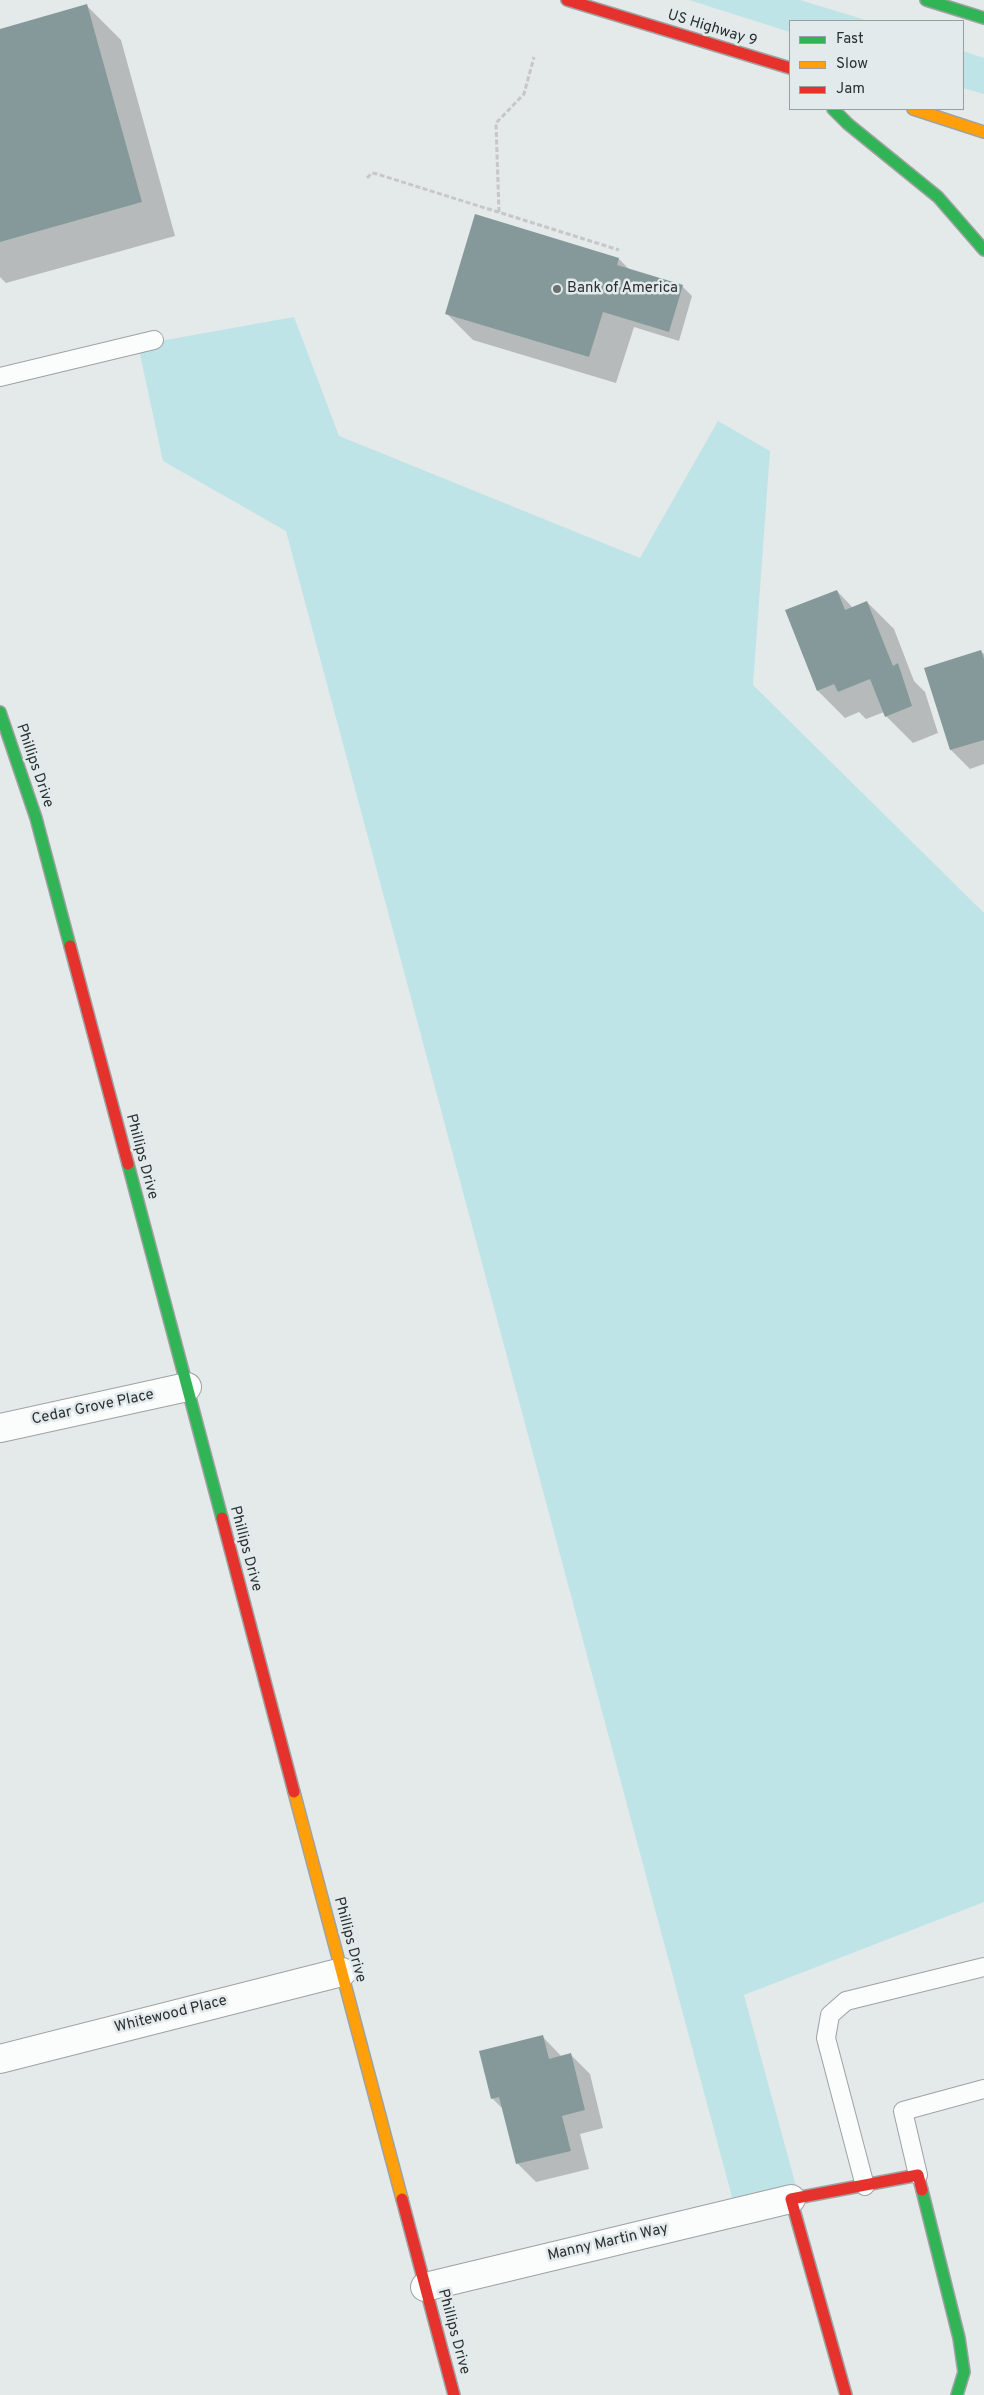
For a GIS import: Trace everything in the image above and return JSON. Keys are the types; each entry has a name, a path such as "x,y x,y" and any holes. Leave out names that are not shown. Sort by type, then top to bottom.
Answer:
{"main road":[{"name":"US Highway 9","path":"568,0 789,68"},
{"path":"926,0 984,18"},
{"path":"834,110 848,124 938,197 984,250"},
{"path":"916,110 984,132"},
{"name":"Phillips Drive","path":"0,712 36,818 454,2395"},
{"path":"846,2395 791,2199 918,2175 959,2338 964,2372 957,2395"}],"street":[{"name":"Cedar Grove Place","path":"0,1428 187,1387"},
{"name":"Whitewood Place","path":"0,2058 342,1972"},
{"name":"Manny Martin Way","path":"426,2287 791,2199"}],"lane":[{"path":"0,377 154,340"},
{"path":"865,2186 826,2038 830,2015 846,2001 984,1967"},
{"path":"918,2175 903,2111 984,2089"}],"path":[{"path":"499,212 496,123 524,94 534,57"},
{"path":"367,178 372,173 378,174 619,250"}],"shaded area":[{"path":"689,0 800,0 866,20 789,20 789,32"},
{"path":"964,51 984,58 984,94 964,88"},
{"path":"294,317 339,436 640,558 718,421 770,451 753,685 984,913 984,1902 744,1995 797,2190 735,2208 286,531 163,461 138,345"}],"building":[{"path":"87,4 142,202 0,242 0,29"},
{"path":"475,214 619,258 617,265 683,285 669,332 603,312 589,357 445,314"},
{"path":"837,590 845,610 867,601 893,666 898,663 912,706 885,717 870,679 838,692 834,684 817,691 785,610"},
{"path":"981,650 984,659 984,740 950,750 924,668"},
{"path":"543,2035 549,2059 571,2053 585,2110 562,2116 571,2151 516,2164 499,2097 491,2099 479,2051"}],"traffic: fast":[{"path":"926,0 984,18"},
{"path":"834,110 848,124 938,197 984,250"},
{"path":"0,712 36,818 70,946"},
{"path":"128,1164 222,1518"},
{"path":"922,2190 959,2338 964,2372 957,2395"}],"traffic: slow":[{"path":"916,110 984,132"},
{"path":"294,1792 402,2199"}],"traffic: jam":[{"path":"567,0 789,68"},
{"path":"70,946 128,1164"},
{"path":"222,1518 294,1792"},
{"path":"846,2395 791,2199 918,2175 922,2190"},
{"path":"402,2199 454,2395"}],"place":[{"name":"Bank of America","path":"557,289"}]}
